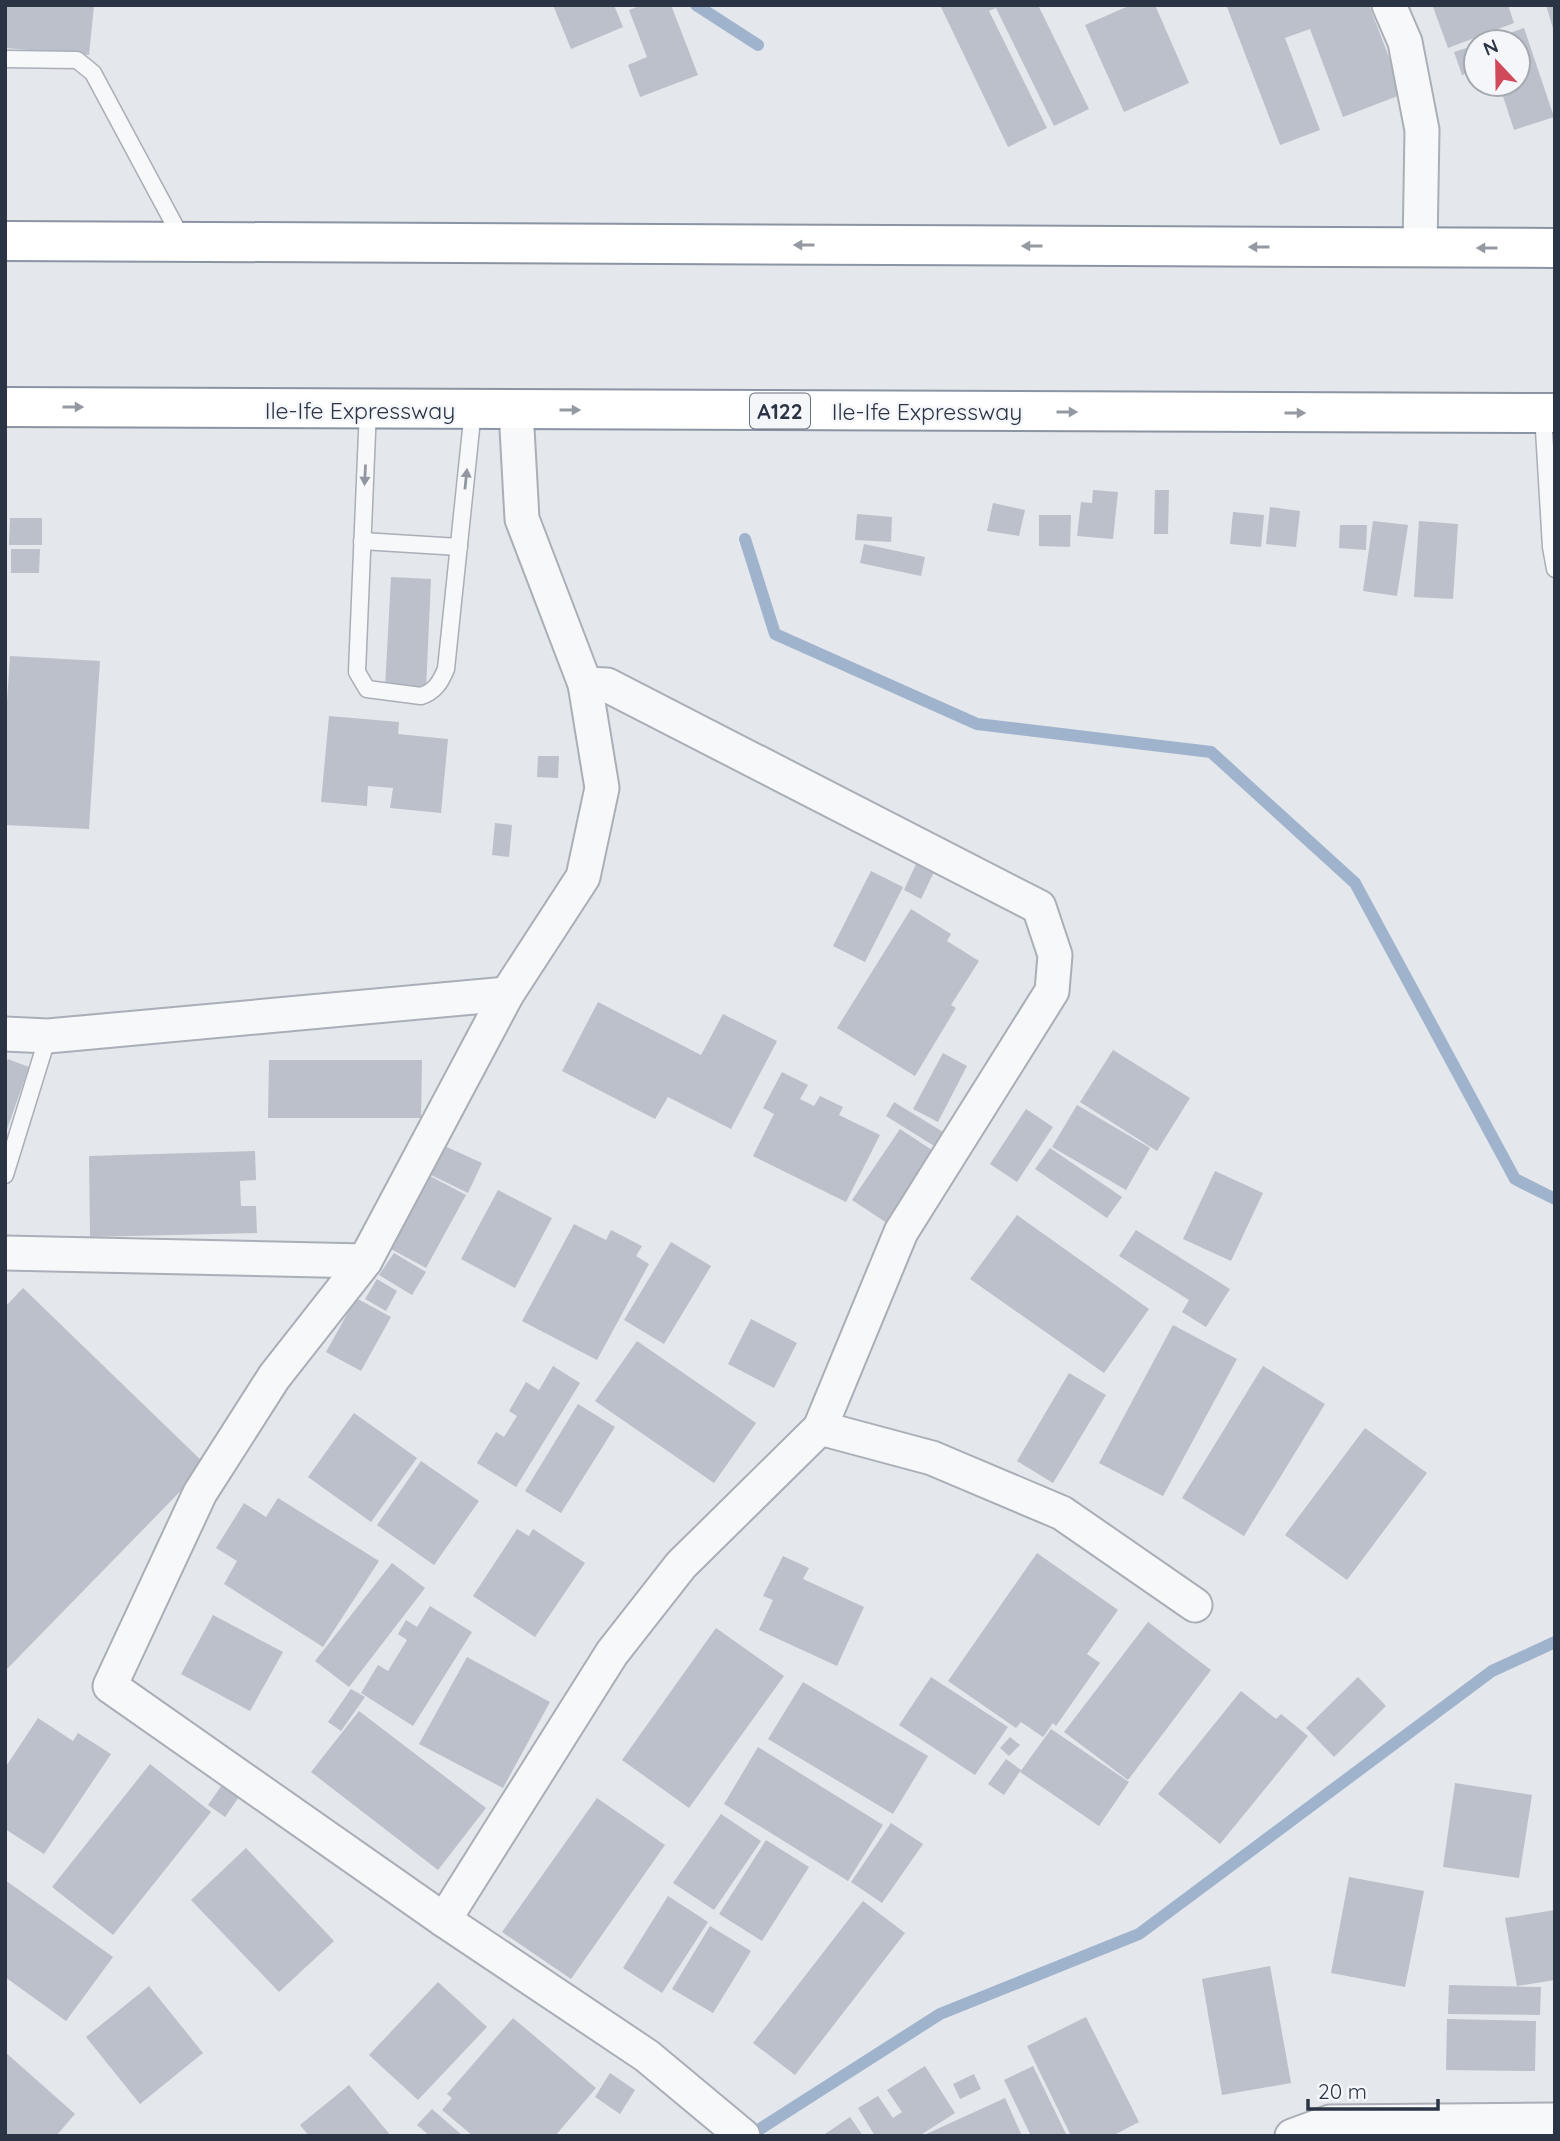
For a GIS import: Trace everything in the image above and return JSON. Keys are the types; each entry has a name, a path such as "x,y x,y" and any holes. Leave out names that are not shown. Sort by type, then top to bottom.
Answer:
{"highway":[{"path":"5,241 1555,248"},
{"name":"Ile-Ife Expressway","path":"5,407 473,411 1549,413"}],"street":[{"path":"1389,5 1405,42 1422,130 1420,248"},
{"path":"516,410 522,519 586,684 601,788 583,877 507,994 365,1261 274,1377 200,1493 110,1686 444,1920 647,2056 743,2136"},
{"path":"444,1920 612,1653 681,1564 820,1428 901,1232 1052,991 1055,955 1039,908 607,685 586,684"},
{"path":"5,1034 48,1036 507,994"},
{"path":"5,1254 365,1261"},
{"path":"820,1428 932,1458 1062,1513 1195,1605"},
{"path":"1292,2136 1330,2122 1555,2120"}],"lane":[{"path":"5,59 76,60 93,73 183,242"},
{"path":"368,409 356,667 359,678 367,689 421,696 436,687 446,669 473,411"},
{"path":"1549,413 1552,556 1555,569"},
{"path":"362,541 459,547"},
{"path":"5,1175 48,1036"}],"building":[{"path":"5,5 94,6 89,55 5,48"},
{"path":"553,5 614,5 623,27 571,49"},
{"path":"642,5 671,5 698,75 640,97 628,65 647,57 629,10"},
{"path":"940,5 1038,5 1089,109 1054,126 996,8 989,11 1047,128 1008,147"},
{"path":"1131,5 1155,5 1189,83 1124,112 1085,25"},
{"path":"1369,5 1403,94 1343,117 1310,29 1285,38 1320,130 1280,145 1227,7"},
{"path":"1508,5 1514,23 1501,28 1462,28 1462,43 1448,48 1433,7"},
{"path":"1546,5 1555,5 1555,32 1554,32"},
{"path":"1462,49 1462,75 1454,52"},
{"path":"1532,52 1554,117 1514,130 1504,98 1532,98"},
{"path":"1093,490 1118,492 1113,539 1077,536 1081,502 1092,503"},
{"path":"1155,490 1169,490 1168,534 1154,534"},
{"path":"993,503 1025,510 1019,536 987,531"},
{"path":"1270,507 1300,511 1296,547 1266,544"},
{"path":"1233,512 1264,515 1261,547 1230,544"},
{"path":"857,514 892,517 891,542 855,540"},
{"path":"1039,515 1071,515 1070,547 1039,546"},
{"path":"10,518 42,518 42,545 9,545"},
{"path":"1373,521 1408,525 1397,596 1363,591"},
{"path":"1419,521 1458,524 1453,599 1414,597"},
{"path":"1340,525 1367,525 1366,550 1339,548"},
{"path":"864,544 925,557 921,576 860,563"},
{"path":"11,549 40,549 39,573 11,573"},
{"path":"391,577 431,579 426,690 385,688"},
{"path":"10,656 100,661 89,829 5,825 5,732"},
{"path":"329,716 399,722 398,734 448,739 441,813 390,808 393,788 368,786 367,806 321,802"},
{"path":"538,756 559,756 558,778 537,777"},
{"path":"495,823 512,825 509,857 492,855"},
{"path":"917,862 935,870 921,899 904,890"},
{"path":"871,871 903,887 865,962 833,946"},
{"path":"911,909 951,934 947,941 979,961 951,1005 956,1008 915,1076 837,1028"},
{"path":"598,1002 701,1055 723,1014 777,1041 731,1129 668,1097 655,1119 562,1071"},
{"path":"1113,1050 1190,1098 1157,1151 1080,1102"},
{"path":"943,1053 967,1066 938,1122 913,1109"},
{"path":"8,1059 29,1067 6,1132 5,1067"},
{"path":"269,1060 422,1060 421,1118 268,1118"},
{"path":"782,1072 808,1085 800,1099 814,1106 820,1096 843,1107 839,1115 880,1135 846,1202 753,1156 774,1114 763,1108"},
{"path":"894,1102 948,1135 939,1149 886,1116"},
{"path":"1077,1105 1150,1148 1126,1190 1052,1147"},
{"path":"1026,1109 1053,1127 1017,1182 990,1164"},
{"path":"900,1129 938,1154 890,1225 852,1200"},
{"path":"440,1144 482,1163 468,1193 427,1173"},
{"path":"1050,1148 1122,1197 1107,1218 1035,1169"},
{"path":"255,1151 256,1180 240,1181 241,1206 256,1206 257,1233 90,1237 89,1156"},
{"path":"1215,1171 1263,1193 1231,1261 1183,1239"},
{"path":"428,1175 466,1195 426,1268 389,1248"},
{"path":"498,1190 552,1218 515,1288 461,1259"},
{"path":"1017,1215 1149,1309 1104,1373 970,1279"},
{"path":"574,1224 606,1240 611,1230 642,1246 636,1256 649,1264 597,1360 522,1321"},
{"path":"1136,1230 1230,1289 1206,1327 1182,1312 1189,1300 1119,1256"},
{"path":"671,1242 711,1266 664,1344 624,1320"},
{"path":"394,1253 426,1272 412,1295 379,1275"},
{"path":"377,1279 397,1291 386,1311 365,1299"},
{"path":"23,1288 206,1465 5,1671 5,1307"},
{"path":"356,1298 391,1317 361,1371 326,1352"},
{"path":"751,1319 797,1343 774,1388 728,1364"},
{"path":"1173,1325 1237,1359 1163,1496 1099,1463"},
{"path":"637,1341 756,1423 714,1483 595,1401"},
{"path":"553,1366 580,1383 516,1487 477,1463 496,1432 504,1437 517,1416 509,1411 526,1382 539,1390"},
{"path":"1263,1366 1325,1404 1244,1536 1182,1498"},
{"path":"1069,1373 1106,1395 1053,1483 1017,1461"},
{"path":"578,1404 615,1427 561,1513 525,1491"},
{"path":"354,1413 417,1458 371,1522 308,1477"},
{"path":"1365,1428 1427,1473 1347,1580 1285,1535"},
{"path":"421,1461 479,1501 434,1565 377,1525"},
{"path":"278,1498 379,1561 323,1647 224,1584 237,1561 216,1548 244,1503 266,1517"},
{"path":"517,1529 529,1536 533,1529 585,1563 535,1637 473,1596"},
{"path":"1037,1553 1118,1610 1087,1654 1100,1663 1056,1726 1053,1723 1043,1737 1021,1722 1016,1728 948,1681"},
{"path":"783,1556 809,1568 803,1579 864,1607 837,1666 759,1630 773,1600 763,1596"},
{"path":"392,1563 425,1588 349,1687 315,1661"},
{"path":"430,1606 472,1632 413,1726 361,1693 378,1665 388,1671 407,1640 398,1634 406,1620 417,1627"},
{"path":"213,1615 283,1652 250,1711 181,1674"},
{"path":"1148,1622 1211,1670 1128,1780 1064,1732"},
{"path":"716,1628 784,1676 689,1808 622,1760"},
{"path":"467,1657 550,1702 503,1788 419,1744"},
{"path":"931,1677 1008,1727 975,1775 899,1725"},
{"path":"1358,1677 1386,1706 1334,1757 1306,1728"},
{"path":"803,1682 928,1756 893,1814 768,1739"},
{"path":"351,1689 365,1697 341,1731 328,1722"},
{"path":"1241,1691 1276,1719 1281,1714 1308,1736 1220,1844 1158,1794"},
{"path":"359,1711 486,1808 438,1870 311,1772"},
{"path":"38,1718 73,1741 78,1733 111,1754 44,1854 5,1829 5,1768"},
{"path":"1051,1729 1129,1782 1099,1826 1020,1772"},
{"path":"1010,1737 1020,1745 1009,1756 1000,1748"},
{"path":"758,1747 883,1825 848,1881 724,1804"},
{"path":"1006,1759 1021,1770 1004,1795 988,1784"},
{"path":"150,1764 211,1812 113,1935 52,1887"},
{"path":"224,1782 241,1794 225,1817 208,1805"},
{"path":"1455,1783 1532,1795 1519,1878 1443,1867"},
{"path":"597,1798 665,1845 571,1979 502,1932"},
{"path":"721,1814 761,1841 714,1910 673,1883"},
{"path":"891,1823 923,1844 882,1903 851,1882"},
{"path":"766,1840 809,1867 762,1941 719,1914"},
{"path":"246,1848 334,1941 279,1992 191,1900"},
{"path":"1349,1877 1424,1891 1405,1987 1331,1973"},
{"path":"5,1880 113,1957 66,2021 5,1977"},
{"path":"668,1896 708,1922 662,1993 623,1968"},
{"path":"863,1901 905,1933 795,2075 753,2043"},
{"path":"1555,1910 1555,1980 1517,1986 1505,1918"},
{"path":"710,1926 751,1951 713,2013 672,1989"},
{"path":"1270,1966 1291,2083 1222,2095 1202,1979"},
{"path":"438,1982 487,2027 418,2100 369,2055"},
{"path":"1449,1985 1541,1987 1540,2015 1448,2014"},
{"path":"149,1986 203,2053 140,2104 86,2037"},
{"path":"1086,2017 1139,2122 1112,2136 1071,2136 1027,2046"},
{"path":"513,2018 596,2088 555,2136 473,2136 442,2110 452,2098 447,2094"},
{"path":"1447,2019 1536,2021 1535,2071 1446,2070"},
{"path":"5,2052 75,2114 56,2136 5,2136"},
{"path":"925,2066 955,2113 919,2136 875,2136 858,2108 878,2096 893,2118 902,2112 887,2090"},
{"path":"1033,2066 1067,2136 1031,2136 1004,2080"},
{"path":"610,2073 635,2090 620,2114 595,2097"},
{"path":"974,2074 981,2089 960,2099 953,2084"},
{"path":"349,2085 391,2136 309,2136 300,2125"},
{"path":"1005,2098 1022,2136 922,2136"},
{"path":"432,2109 463,2136 430,2136 417,2125"},
{"path":"850,2117 863,2136 822,2136"}],"waterway":[{"path":"696,5 758,45"},
{"path":"745,539 775,634 977,724 1211,752 1355,883 1515,1179 1555,1199"},
{"path":"749,2136 940,2014 1139,1934 1492,1671 1555,1642"}]}
